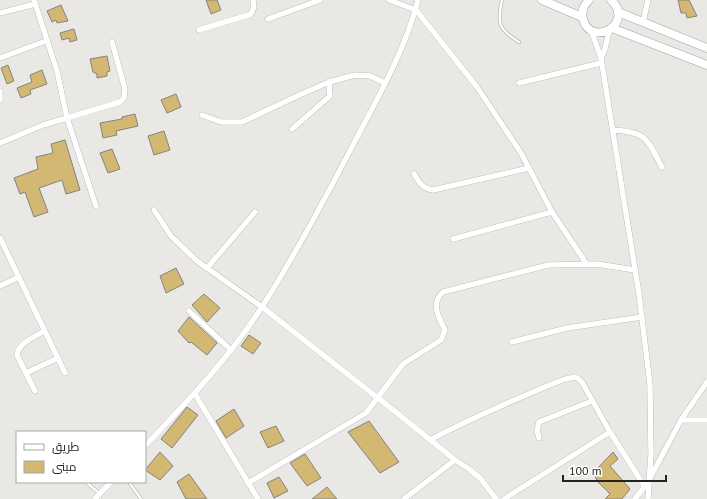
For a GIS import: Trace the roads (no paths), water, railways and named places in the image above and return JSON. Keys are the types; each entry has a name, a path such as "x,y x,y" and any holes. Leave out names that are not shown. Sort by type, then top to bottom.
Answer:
{"main road":[{"path":"542,0 582,17"},
{"path":"589,0 583,8 582,17 587,27 600,33 610,30 616,24 618,12 614,1"},
{"path":"618,12 707,48"},
{"path":"610,30 707,65"}],"street":[{"path":"199,30 251,14 254,7 253,0"},
{"path":"268,19 320,0"},
{"path":"389,0 416,10 477,87 529,168 552,212 586,263"},
{"path":"146,445 195,394 262,308 324,201 385,84 416,10 418,0"},
{"path":"643,22 648,0"},
{"path":"0,13 34,2 57,71 67,118 96,206"},
{"path":"591,30 601,61 642,317 650,385 651,454 648,499"},
{"path":"601,61 610,30"},
{"path":"0,58 46,41"},
{"path":"0,143 42,125 120,102 124,98 126,89 112,42"},
{"path":"519,84 601,61"},
{"path":"202,115 221,122 242,122 329,82 362,74 385,84"},
{"path":"292,129 330,96 329,82"},
{"path":"0,91 0,100"},
{"path":"612,130 639,133 648,140 662,167"},
{"path":"414,174 421,185 427,189 433,190 529,168"},
{"path":"154,210 171,236 207,268 262,308 480,478 496,499"},
{"path":"207,268 255,212"},
{"path":"453,239 552,212"},
{"path":"0,238 65,373"},
{"path":"248,483 366,413 403,364 443,338 445,330 436,307 439,296 443,292 548,265 586,263 635,270"},
{"path":"0,286 19,277"},
{"path":"189,311 230,350"},
{"path":"512,342 567,328 642,317"},
{"path":"35,391 17,354 18,348 44,331"},
{"path":"26,373 58,358"},
{"path":"430,440 466,420 572,378 580,379 610,432 645,487"},
{"path":"635,499 645,487 681,420 707,382"},
{"path":"195,394 258,499"},
{"path":"540,438 537,430 539,422 592,400"},
{"path":"681,420 707,420"},
{"path":"504,499 610,432"},
{"path":"404,499 455,460"},
{"path":"95,499 110,483"}],"lane":[{"path":"502,0 498,17 504,33 519,42"},
{"path":"87,483 100,494"},
{"path":"130,483 141,499"}]}
